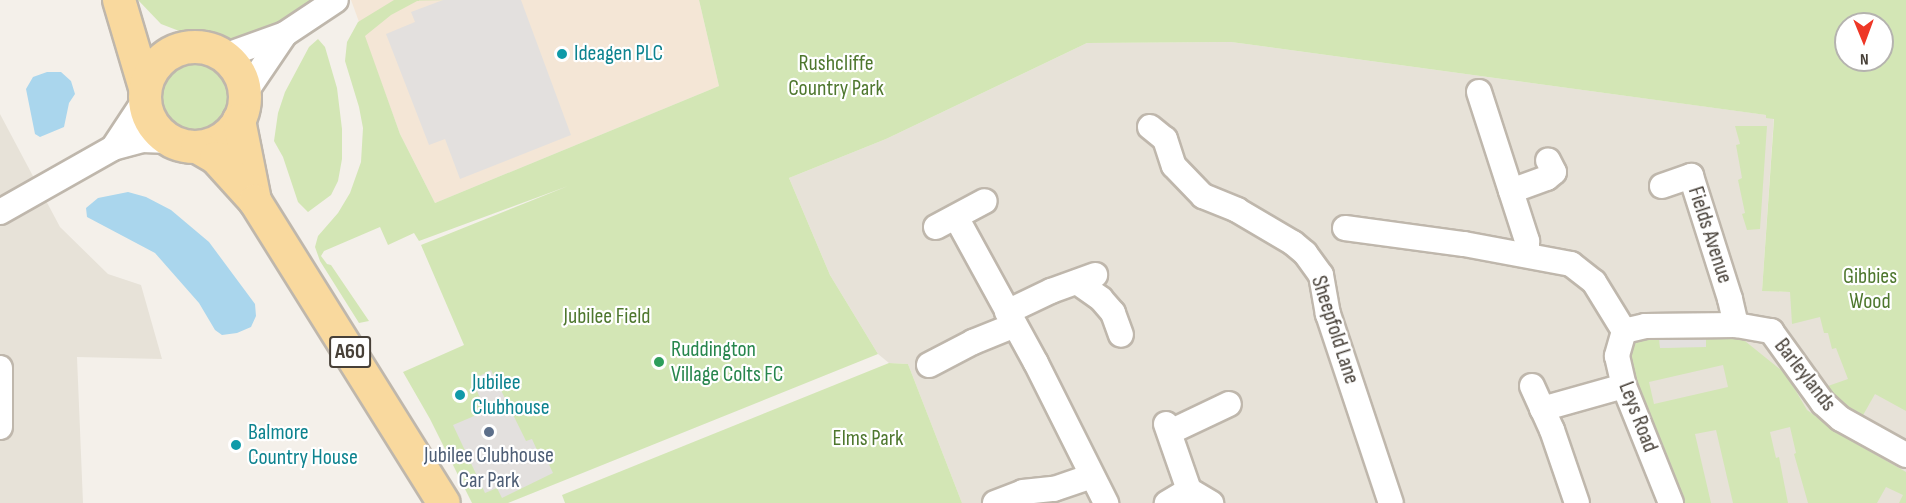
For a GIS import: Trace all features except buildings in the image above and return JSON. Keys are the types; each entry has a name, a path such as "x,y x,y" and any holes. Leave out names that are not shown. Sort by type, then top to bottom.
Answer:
{"main road":[{"name":"A60","path":"119,0 156,38 179,49 194,46 210,49 224,56 234,66 242,79 242,107 255,201"},
{"name":"A60","path":"119,0 145,94 148,117 158,130 216,158 255,201 444,503"},
{"path":"145,94 151,71 163,58 179,49"},
{"path":"184,144 211,144 228,135 242,107"}],"street":[{"path":"224,56 285,34 329,2"},
{"path":"242,107 285,34"},
{"path":"1479,92 1527,241 1527,255"},
{"path":"113,148 145,94"},
{"name":"Sheepfold Lane","path":"1149,127 1165,139 1174,166 1182,178 1203,196 1238,210 1293,243 1305,253 1321,275 1328,314 1391,503"},
{"path":"0,212 113,148 142,140 184,144"},
{"path":"1511,191 1547,178 1554,172 1548,160"},
{"name":"Fields Avenue","path":"1662,186 1691,176 1736,325"},
{"path":"985,201 946,222 1011,319 1106,503"},
{"path":"1345,228 1527,255 1571,264 1594,282 1624,331"},
{"path":"929,365 1011,319 1051,291 1086,279 1113,313 1121,335"},
{"name":"Barleylands","path":"1624,331 1645,326 1736,325 1771,331 1823,403 1841,419 1906,455"},
{"name":"Leys Road","path":"1624,331 1617,357 1624,386 1671,503"},
{"path":"0,368 0,427"},
{"path":"1532,386 1552,430 1576,503"},
{"path":"1542,409 1624,386"},
{"path":"1211,503 1189,490 1166,439 1229,404"},
{"path":"995,503 1023,492 1054,489 1091,476"},
{"path":"1167,503 1189,490"}],"shaded area":[{"path":"351,0 699,0 719,86 435,203 400,134"},
{"path":"443,0 521,0 571,135 460,179 445,139 429,145 386,34 415,22 411,12"},
{"path":"1231,42 1774,116 1762,291 1824,293 1906,386 1906,503 962,503 908,364 889,363 878,354 830,275 789,178 886,139 1087,43"},
{"path":"0,114 60,227 108,274 141,285 162,359 77,357 83,503 0,503"},
{"path":"1659,334 1706,335 1706,347 1660,348"},
{"name":"Jubilee Clubhouse Car Park","path":"491,370 526,441 532,439 537,450 541,448 553,473 502,498 497,488 485,493 453,425 486,411 472,380"}],"green space":[{"path":"138,0 316,0 254,40 224,42 195,37 161,24"},
{"path":"394,0 419,0 391,15 365,36 400,134 435,203 719,86 699,0 1906,0 1906,411 1875,394 1858,424 1833,403 1828,386 1848,379 1836,348 1832,349 1828,333 1824,333 1820,317 1792,324 1790,292 1762,291 1774,119 1766,118 1766,115 1231,42 1087,43 886,139 789,178 830,275 878,354 508,503 472,503 430,419 403,372 464,345 421,245 568,186 419,241 414,233 388,245 380,227 324,251 321,256 327,264 331,265 369,321 359,323 320,261 315,247 318,236 338,213 350,193 361,162 363,128 345,61 347,42 358,22"},
{"path":"318,39 325,47 337,88 342,129 342,159 338,181 331,195 308,212 298,202 283,157 274,141 278,113 285,92 309,47"},
{"path":"187,58 201,58 215,64 226,75 232,89 229,111 221,123 201,134 187,134 173,128 162,117 156,103 156,89 162,75 173,64"},
{"path":"1735,126 1767,126 1760,229 1747,230 1742,214 1745,213 1738,180 1742,178 1736,145 1740,144"},
{"path":"1659,334 1660,348 1706,346 1706,335 1740,337 1786,374 1807,410 1843,436 1906,472 1906,503 1899,503 1903,495 1886,487 1877,503 1808,503 1794,454 1796,453 1790,427 1770,432 1776,458 1779,457 1788,503 1733,503 1716,430 1695,434 1711,503 1682,503 1629,370 1629,350 1633,340","holes":["1723,365 1728,387 1654,404 1649,382"]},
{"name":"Elms Park","path":"889,363 908,364 962,503 565,503 562,495"}],"water":[{"path":"47,72 61,72 71,81 75,94 69,103 64,127 40,137 35,134 26,89 33,77"},
{"path":"128,192 146,197 171,210 209,242 255,304 256,316 251,327 237,333 222,335 215,330 199,303 155,253 87,217 86,208 98,198"}],"place":[{"name":"Ideagen PLC","path":"562,54"},
{"name":"Ruddington Village Colts FC","path":"659,362"},
{"name":"Jubilee Clubhouse","path":"460,395"},
{"name":"Jubilee Clubhouse Car Park","path":"489,432"},
{"name":"Balmore Country House","path":"236,445"}],"park label":[{"name":"Rushcliffe Country Park","path":"836,76"},
{"name":"Gibbies Wood","path":"1870,288"},
{"name":"Jubilee Field","path":"607,317"}]}
